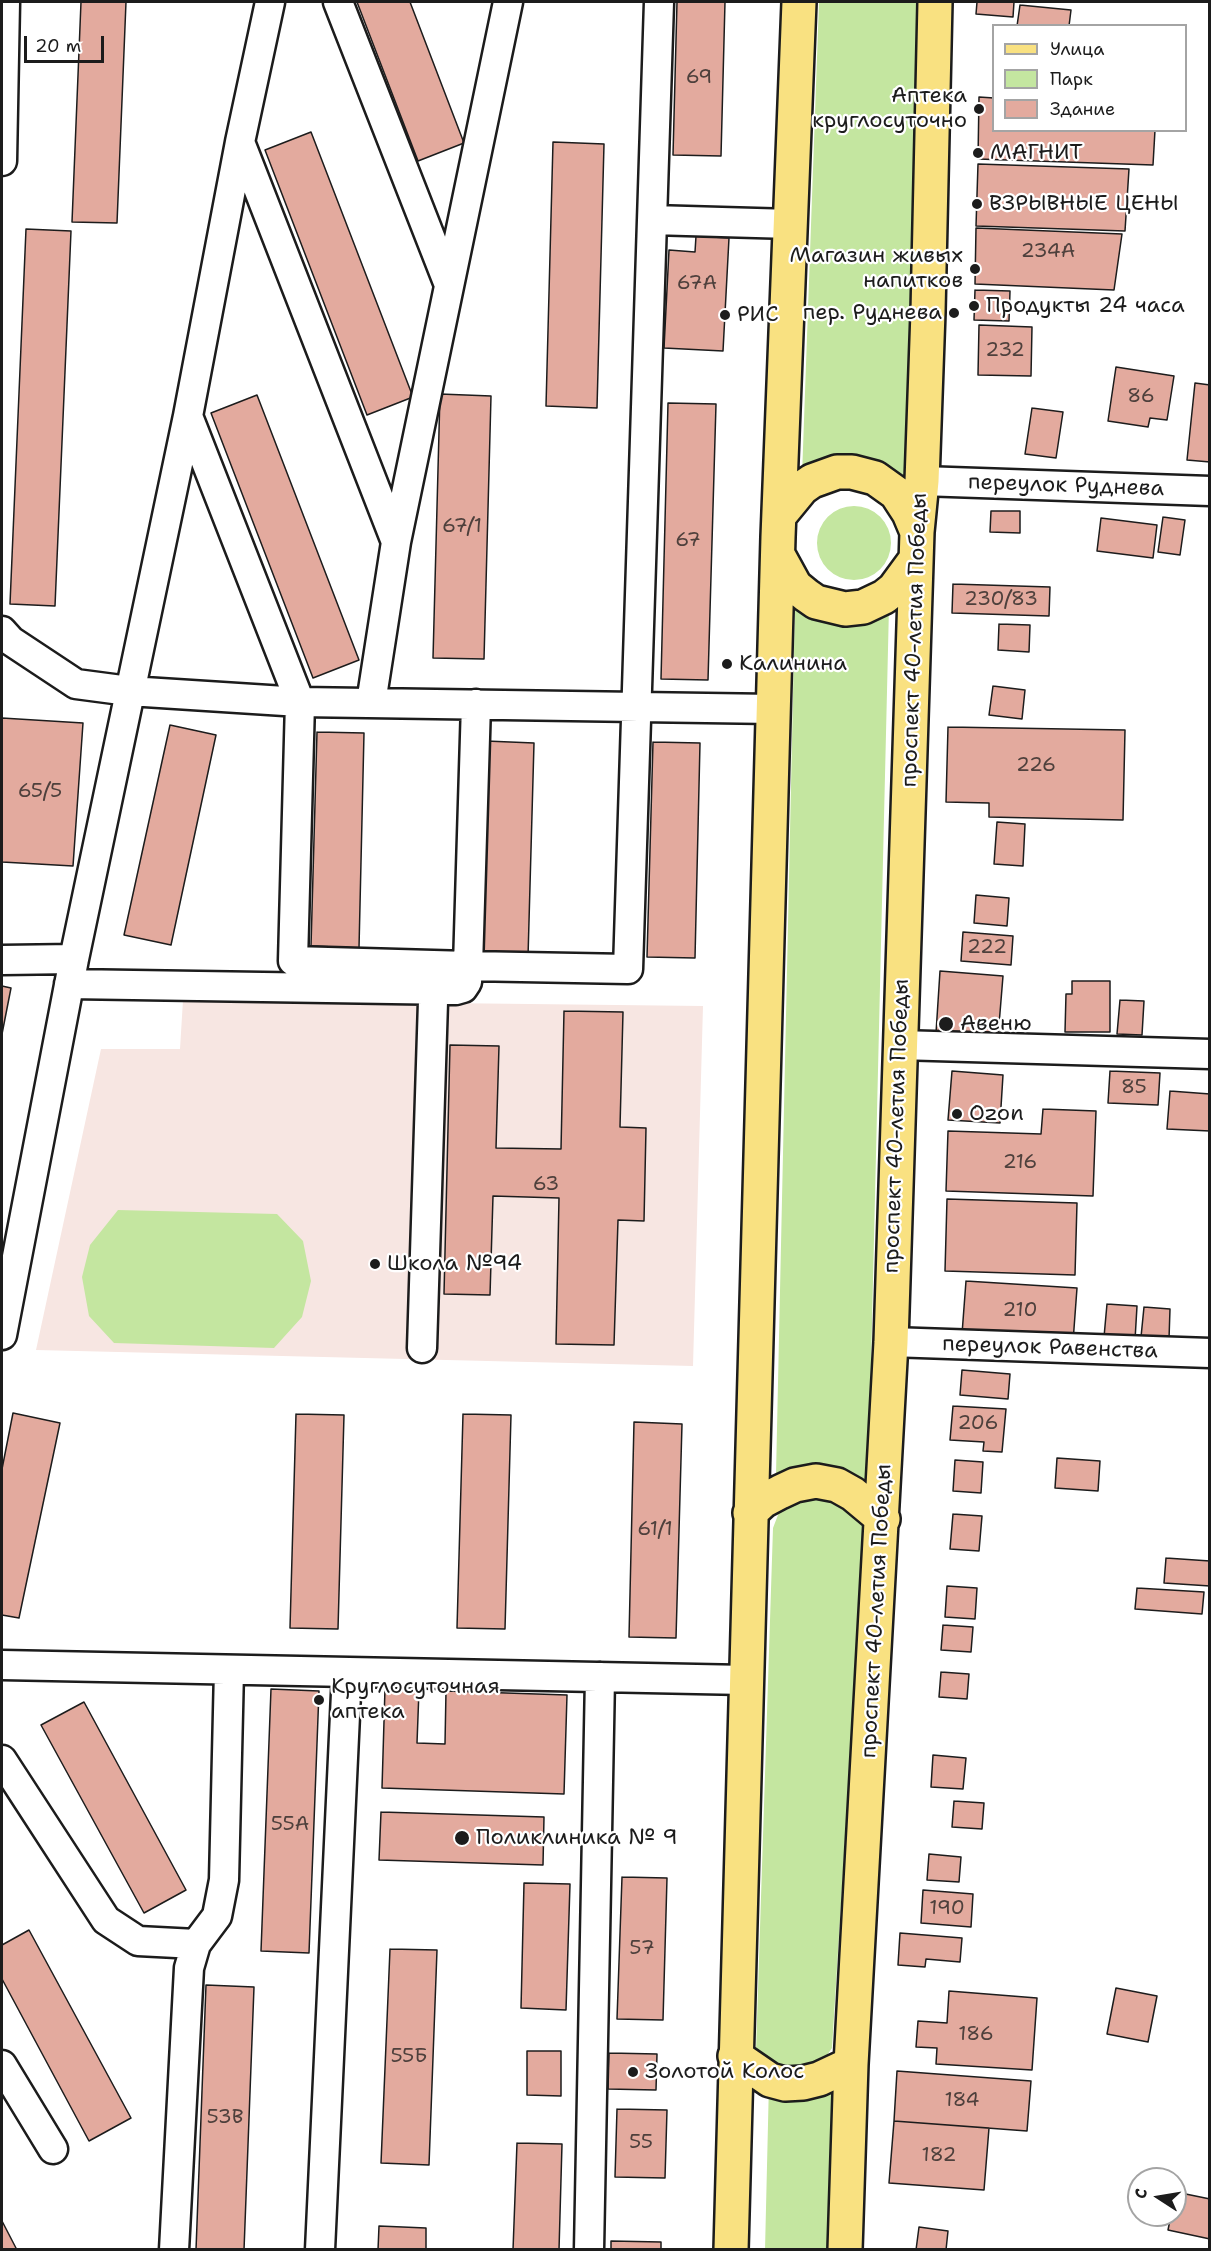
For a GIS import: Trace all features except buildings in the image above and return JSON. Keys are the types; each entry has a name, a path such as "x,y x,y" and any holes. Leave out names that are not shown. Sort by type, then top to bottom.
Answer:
{"main road":[{"path":"730,2250 779,516 799,2"},
{"name":"проспект 40-летия Победы","path":"846,2250 851,2064 883,1519 891,1342 899,1045 917,546 922,481 935,2"},
{"path":"778,555 795,586 806,596 816,602 845,609 863,607 884,597 894,589 917,546 909,513 896,493 875,478 852,472 837,472 812,481 802,488 779,516"},
{"path":"750,1513 763,1501 780,1492 795,1485 816,1481 837,1485 853,1494 883,1519"},
{"path":"735,2056 770,2080 785,2084 819,2079 851,2064"}],"street":[{"path":"2,161 5,2"},
{"path":"2,1335 71,972 188,416 240,141 270,2"},
{"path":"338,2 449,285"},
{"path":"371,703 396,542 508,2"},
{"path":"2,960 71,972 434,977 468,966 628,969 659,2"},
{"path":"240,141 396,542"},
{"path":"652,220 791,224"},
{"path":"188,416 300,702 293,961 434,977"},
{"name":"переулок Руднева","path":"922,481 1209,491"},
{"path":"2,631 10,641 76,684 129,691 300,702 774,709"},
{"path":"468,966 476,704"},
{"path":"422,1348 434,977"},
{"path":"899,1045 1209,1054"},
{"name":"переулок Равенства","path":"891,1342 1209,1353"},
{"path":"2,1665 746,1680"},
{"path":"174,2250 189,1968 196,1944 217,1916 224,1880 229,1670"},
{"path":"320,2250 347,1672"},
{"path":"589,2250 600,1677"},
{"path":"2,1760 106,1920 138,1941 196,1944"},
{"path":"2,2065 53,2149"}],"shaded area":[{"name":"Школа №94","path":"183,1000 703,1006 693,1366 36,1350 101,1049 180,1049"}],"green space":[{"path":"819,2 919,2 906,482 802,476"},
{"path":"847,506 861,506 875,512 885,522 891,536 889,557 875,574 861,580 847,580 833,574 823,564 817,550 817,536 823,522 833,512"},
{"path":"795,602 889,607 868,1491 852,1476 828,1465 803,1466 776,1474"},
{"path":"118,1210 277,1214 303,1241 311,1281 302,1317 274,1348 114,1343 89,1316 82,1277 90,1245"},
{"path":"816,1492 865,1518 832,2048 823,2061 809,2068 781,2067 756,2051 773,1528 781,1507"},
{"path":"769,2082 844,2082 837,2249 765,2250"}],"place":[{"name":"Аптека круглосуточно","path":"979,109"},
{"name":"МАГНИТ","path":"978,153"},
{"name":"ВЗРЫВНЫЕ ЦЕНЫ","path":"977,204"},
{"name":"Магазин живых напитков","path":"975,269"},
{"name":"Продукты 24 часа","path":"974,306"},
{"name":"пер. Руднева","path":"954,313"},
{"name":"РИС","path":"725,315"},
{"name":"Калинина","path":"727,664"},
{"name":"Авеню","path":"946,1024"},
{"name":"Ozon","path":"957,1114"},
{"name":"Школа №94","path":"375,1264"},
{"name":"Круглосуточная аптека","path":"319,1700"},
{"name":"Поликлиника № 9","path":"462,1838"},
{"name":"Золотой Колос","path":"633,2072"}]}
